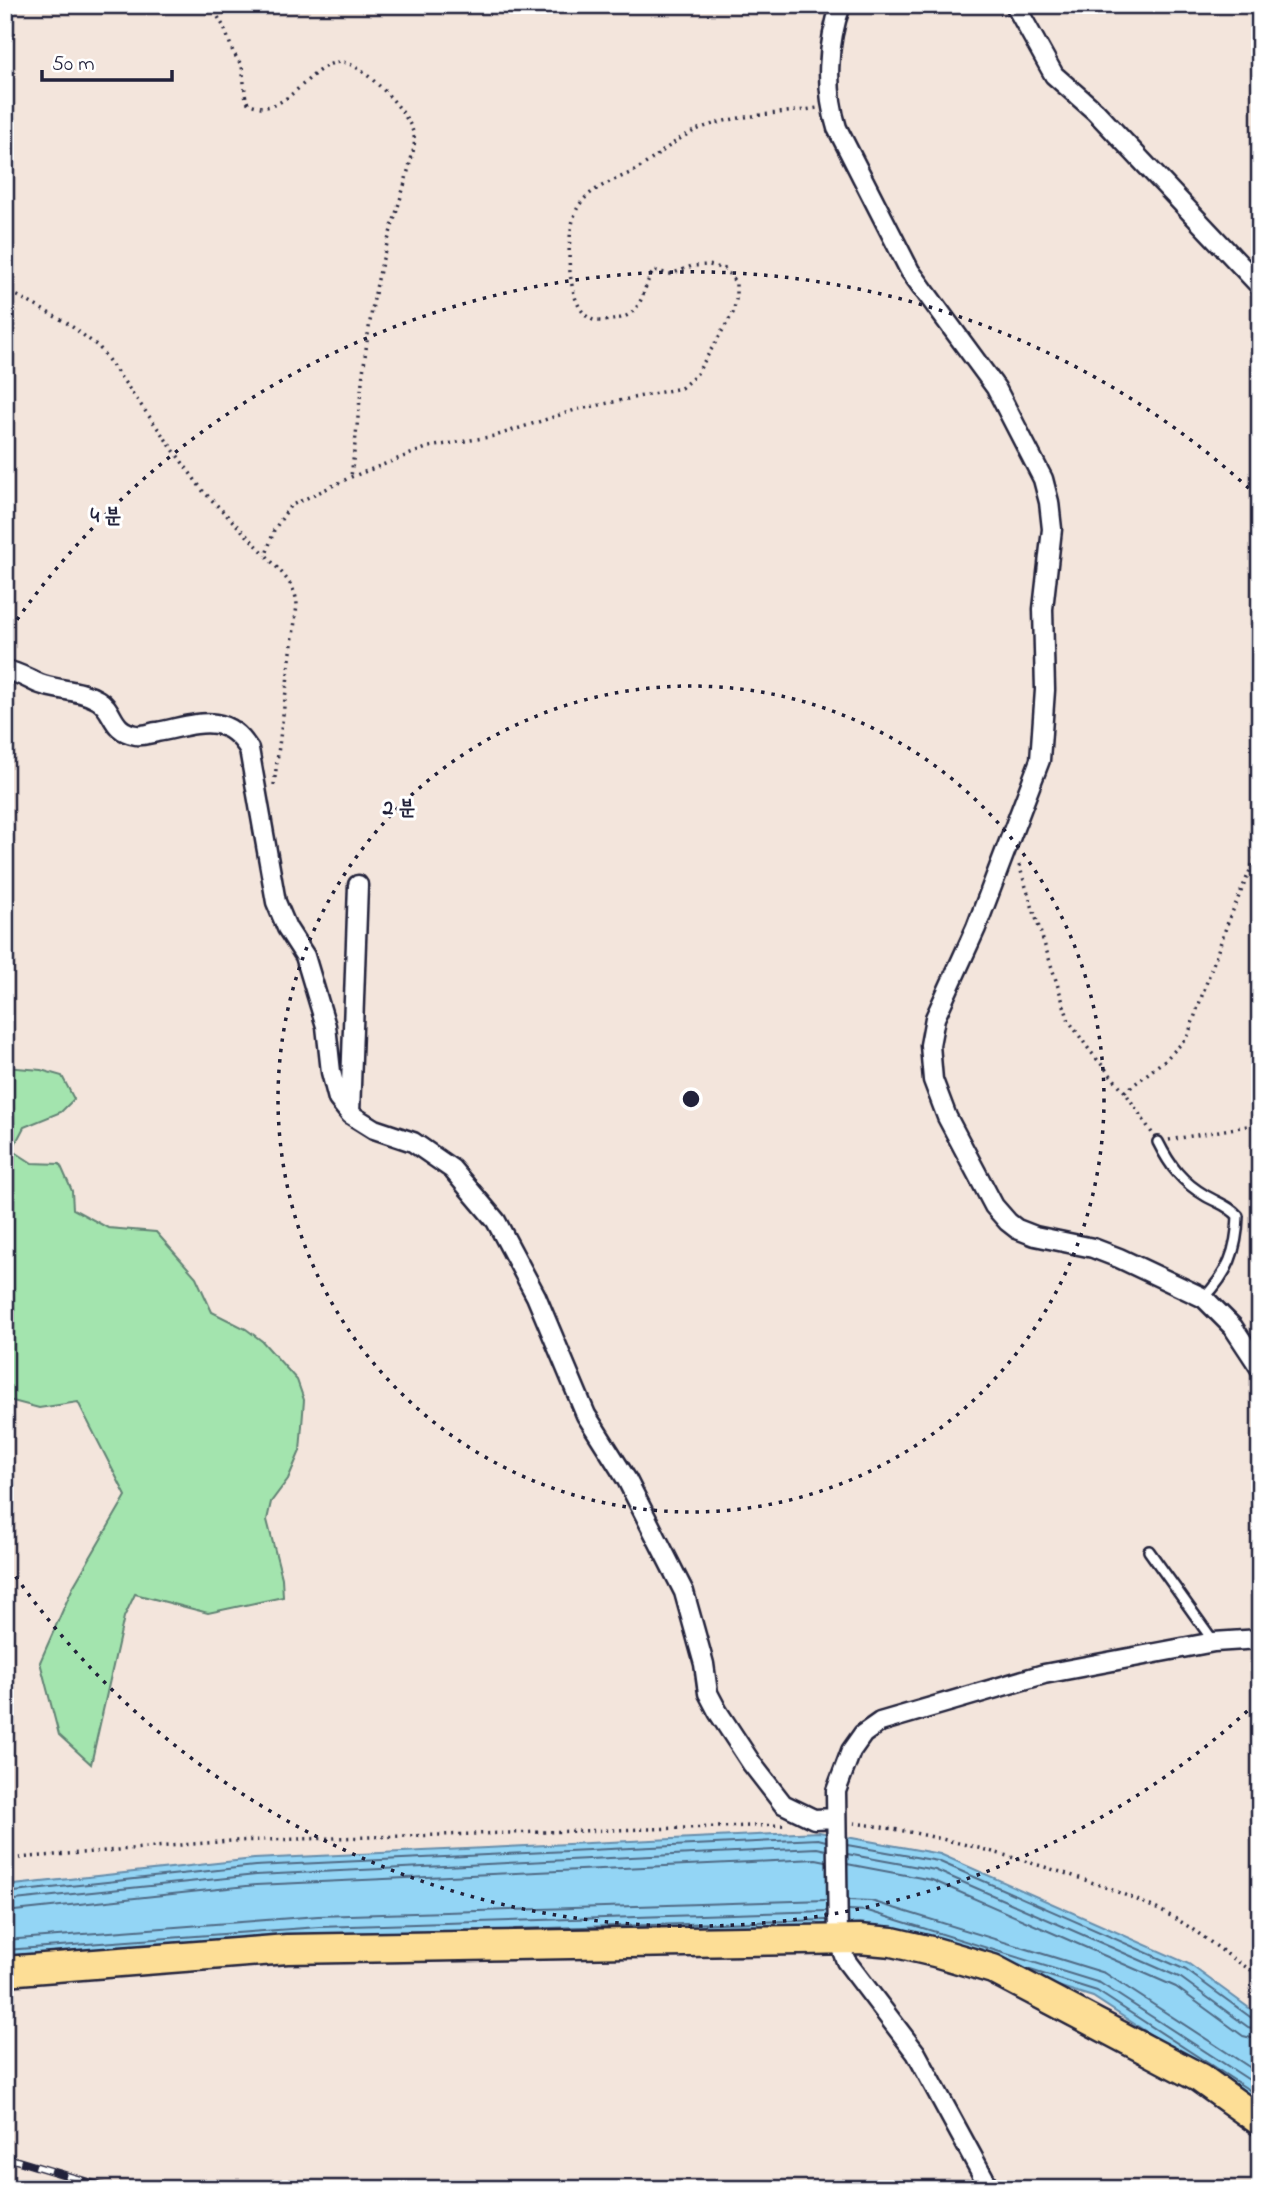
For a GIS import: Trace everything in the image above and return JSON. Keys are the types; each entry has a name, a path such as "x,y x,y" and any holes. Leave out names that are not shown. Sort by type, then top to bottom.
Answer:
{"main road":[{"path":"5,1971 287,1950 838,1936 892,1942 993,1969 1200,2078 1260,2121"}],"street":[{"path":"841,5 834,23 831,51 830,105 837,128 910,271 996,388 1044,479 1052,529 1043,609 1045,690 1040,760 976,928 935,1018 930,1045 933,1080 947,1117 994,1206 1017,1229 1035,1236 1093,1248 1204,1298 1233,1327 1260,1368"},
{"path":"1016,5 1054,75 1095,111 1260,286"},
{"path":"5,670 41,684 74,690 100,701 114,725 128,733 140,736 202,723 228,727 239,734 249,749 276,902 287,928 305,956 326,1026 331,1072 338,1099 350,1114 374,1129 413,1142 452,1169 496,1221 536,1296 586,1415 627,1480 684,1592 695,1627 708,1693 718,1712 752,1764 783,1804 814,1819 836,1824"},
{"path":"350,1114 358,885"},
{"path":"990,2189 916,2053 846,1961 838,1936 836,1791 850,1751 863,1734 880,1722 1044,1674 1214,1642 1260,1639"}],"lane":[{"path":"1158,1142 1181,1180 1229,1206 1238,1216 1237,1236 1230,1263 1219,1282 1204,1298"},
{"path":"1149,1551 1214,1642"}],"path":[{"path":"211,5 242,66 246,100 249,104 265,107 277,103 296,92 323,66 339,62 348,64 375,83 412,127 415,140 378,278 351,477"},
{"path":"266,555 274,530 290,506 351,477 429,447 514,431 575,410 681,388 696,375 733,313 736,283 725,269 709,265 692,266 671,274 654,271 648,278 642,300 632,312 608,321 592,320 584,314 579,305 570,269 569,243 579,205 600,187 638,168 680,138 695,131 734,120 830,105"},
{"path":"5,289 67,323 99,347 202,491 292,585 297,605 274,788"},
{"path":"1010,840 1069,1021 1090,1051 1125,1091 1158,1142 1247,1126 1260,1128"},
{"path":"1125,1091 1166,1059 1187,1038 1228,922 1260,847"},
{"path":"836,1824 979,1847 1087,1880 1171,1916 1260,1975"},
{"path":"5,1859 230,1840 791,1825"}],"green space":[{"path":"5,1067 41,1070 62,1076 74,1099 61,1112 24,1127 12,1150 32,1163 60,1164 72,1191 73,1209 108,1228 156,1232 196,1277 212,1312 246,1329 262,1341 297,1380 304,1400 300,1451 288,1479 271,1502 267,1520 282,1578 283,1597 208,1613 135,1594 124,1617 91,1764 59,1735 40,1662 73,1587 126,1496 78,1402 39,1408 5,1399"}],"water":[{"path":"819,1832 940,1854 1189,1964 1260,2016 1260,2106 1093,1997 863,1925 5,1966 5,1886 254,1859"}],"railway":[{"path":"5,2157 112,2189"}]}
